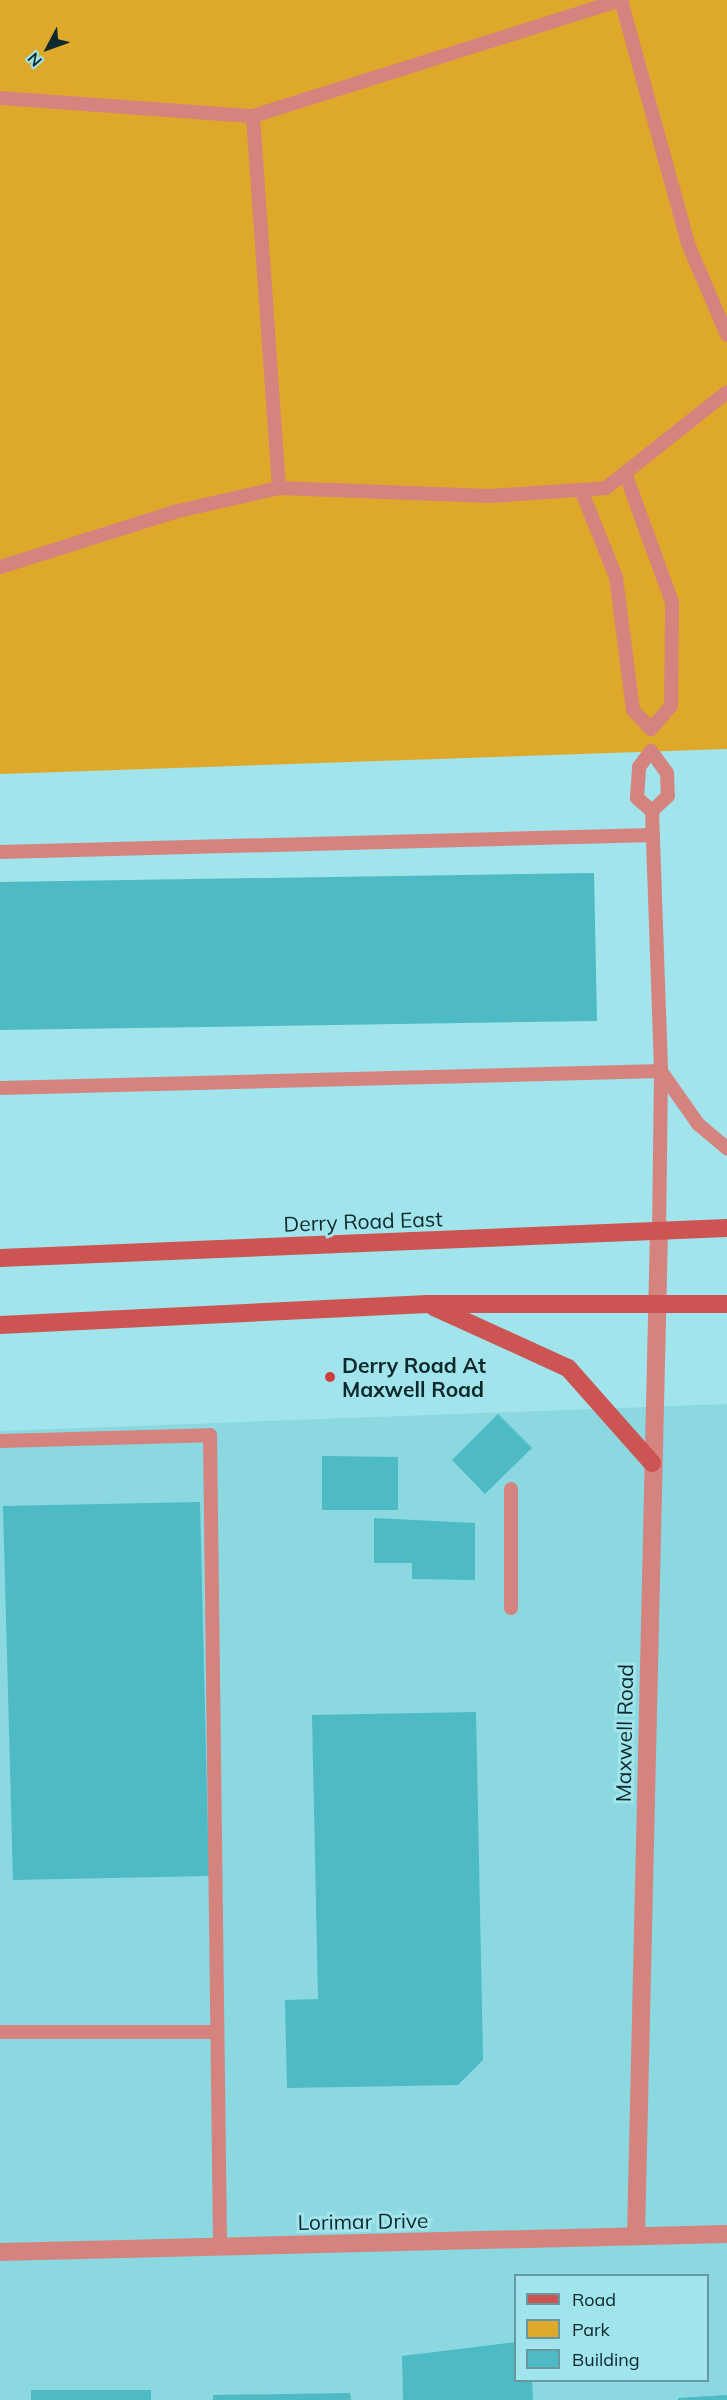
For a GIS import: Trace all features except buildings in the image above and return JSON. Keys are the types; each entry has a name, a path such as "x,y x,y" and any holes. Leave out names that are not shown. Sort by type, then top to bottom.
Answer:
{"main road":[{"name":"Derry Road East","path":"0,1258 727,1228"},
{"path":"0,1324 427,1304 727,1304"},
{"path":"427,1304 568,1368 652,1463"}],"street":[{"name":"Maxwell Road","path":"636,2236 659,1231"},
{"name":"Lorimar Drive","path":"0,2253 727,2234"}],"lane":[{"path":"0,98 254,117 622,0 688,244 727,335"},
{"path":"254,117 279,488"},
{"path":"0,567 174,512 279,488 490,496 606,488 727,392"},
{"path":"625,473 672,602 671,706 651,729 651,751 639,767 637,798 652,811 662,1071 659,1231"},
{"path":"581,490 616,577 633,710 651,729"},
{"path":"651,751 667,772 668,796 652,811"},
{"path":"0,852 653,836"},
{"path":"0,1088 662,1071"},
{"path":"662,1071 698,1124 727,1148"},
{"path":"0,1441 210,1436 220,2247"},
{"path":"511,1489 511,1608"},
{"path":"0,2032 217,2032"}],"shaded area":[{"path":"727,1404 727,2400 0,2400 0,1431"}],"green space":[{"path":"0,0 727,0 727,749 0,774"}],"place":[{"name":"Derry Road At Maxwell Road","path":"330,1377"}]}
